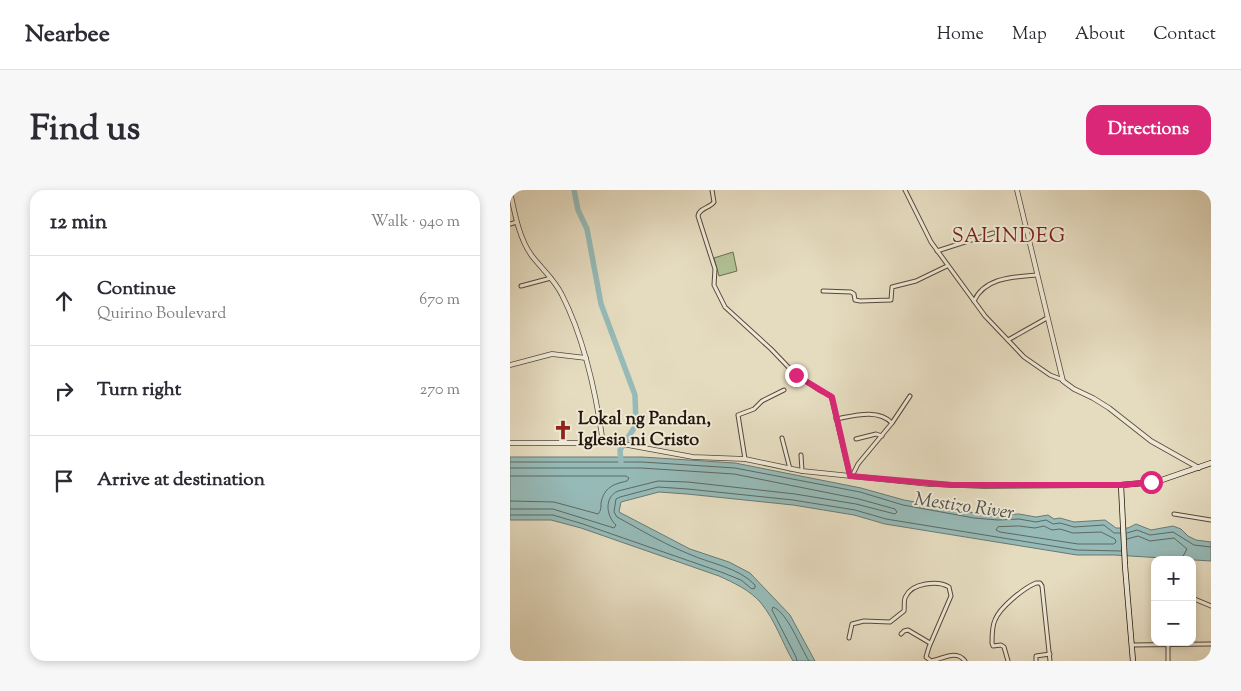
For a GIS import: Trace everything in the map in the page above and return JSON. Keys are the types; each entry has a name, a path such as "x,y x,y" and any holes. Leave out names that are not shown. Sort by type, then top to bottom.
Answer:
{"main road":[{"path":"1133,661 1125,566 1121,485 1156,482 1211,464"}],"street":[{"path":"510,190 527,249 558,287 566,302 586,358 598,403 603,442"},
{"path":"712,190 713,205 700,211 698,216 715,269 714,285 721,300 731,314 771,349 796,375 831,396 851,476"},
{"path":"905,190 924,230 947,266 985,316 1030,362 1109,408 1151,441 1199,468"},
{"path":"1017,190 1063,381"},
{"path":"510,224 518,222"},
{"path":"937,251 993,233"},
{"path":"823,291 851,292 854,294 855,300 860,301 891,300 892,287 916,281 947,266"},
{"path":"974,302 978,292 988,284 1014,277 1037,275"},
{"path":"521,286 551,278"},
{"path":"1008,340 1047,318"},
{"path":"510,365 552,354 586,358"},
{"path":"745,459 738,415 754,409 762,401 784,390"},
{"path":"851,476 858,464 892,423 910,396"},
{"path":"836,419 874,414 884,417 892,423"},
{"path":"856,439 876,434 882,436"},
{"path":"782,438 790,469"},
{"path":"510,443 617,443 693,457 745,459 802,471 952,485 1121,485"},
{"path":"801,455 802,471"},
{"path":"1174,514 1211,520"},
{"path":"849,638 852,624 890,622 904,611 905,597 912,589 917,586 938,582 949,587 952,593 930,643 926,658 929,660 940,659 954,654 962,657 965,661"},
{"path":"1008,661 1004,647 1001,645 993,646 992,643 995,619 1021,592 1036,583 1040,583 1042,586 1050,661"},
{"path":"1196,600 1211,606"},
{"path":"901,634 908,630 930,643"},
{"path":"1132,645 1151,644"},
{"path":"1196,644 1211,644"},
{"path":"1168,646 1168,661"},
{"path":"1036,661 1036,656 1050,654"}],"green space":[{"path":"733,252 737,271 719,276 714,258"}],"water":[{"path":"510,457 642,457 735,463 861,488 904,500 975,513 1019,514 1036,517 1048,515 1054,519 1060,518 1074,522 1105,520 1116,528 1128,528 1136,524 1151,530 1173,526 1181,529 1188,536 1196,540 1211,542 1211,561 1196,560 1196,556 1151,557 1077,555 885,524 854,515 793,505 687,494 659,492 621,502 619,512 690,549 729,562 750,573 790,615 815,661 793,661 761,603 757,598 730,581 581,528 551,520 510,520"}],"waterway":[{"path":"574,190 578,210 587,229 601,304 635,395 636,425 620,450 621,463"}],"place":[{"name":"Lokal ng Pandan, Iglesia ni Cristo","path":"563,430"}],"district":[{"name":"SALINDEG","path":"1009,237"}],"route":[{"path":"796,375 832,397 850,476 929,484 984,486 1121,485 1151,482"}],"water label":[{"name":"Mestizo River","path":"964,507"}]}
